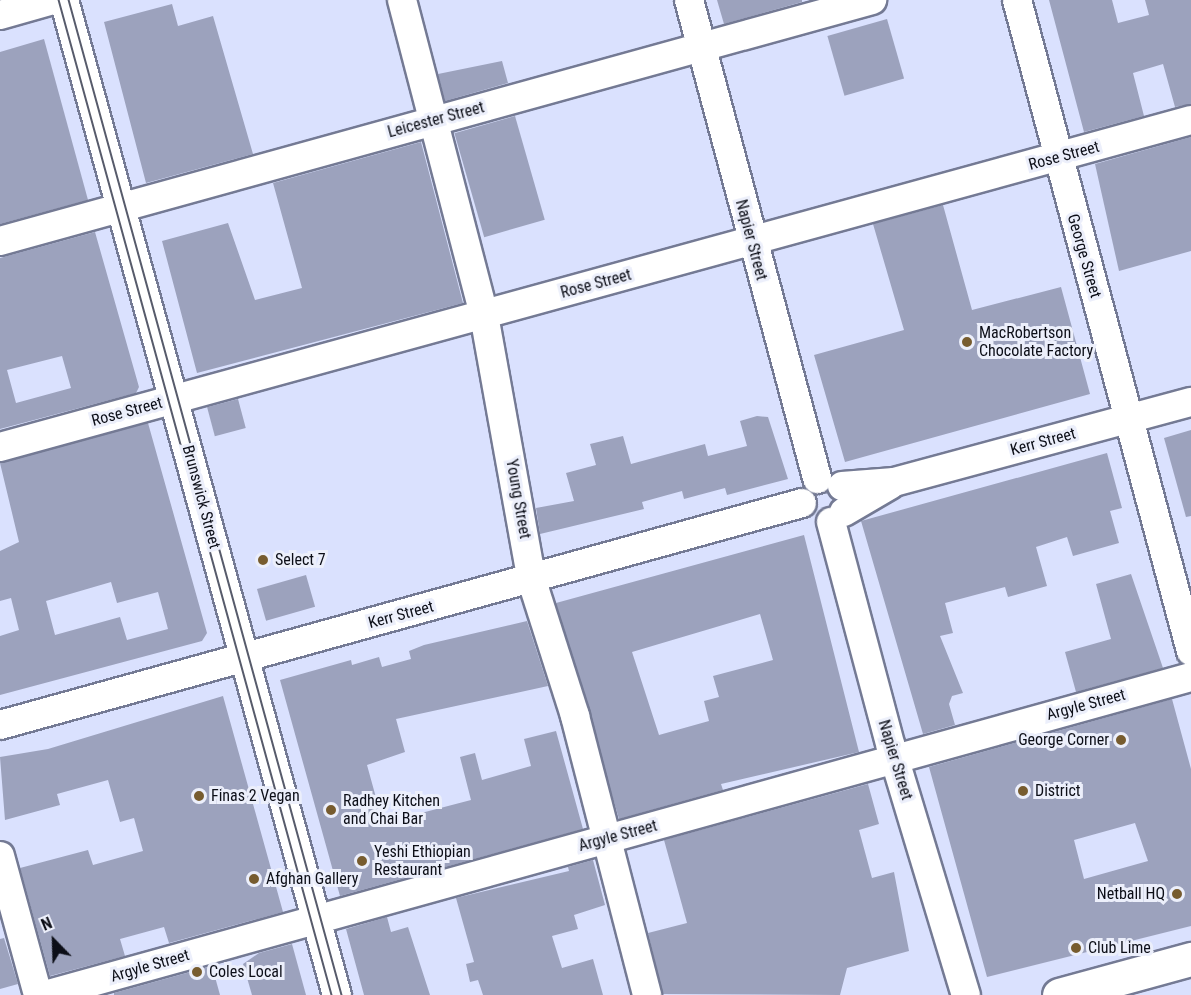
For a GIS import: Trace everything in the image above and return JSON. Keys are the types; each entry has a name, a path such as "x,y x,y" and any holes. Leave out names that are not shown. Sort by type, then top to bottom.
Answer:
{"main road":[{"path":"1077,993 1191,959"}],"street":[{"path":"0,15 53,0"},
{"name":"Brunswick Street","path":"64,0 337,995"},
{"name":"Young Street","path":"402,0 484,315 532,581 607,839 647,995"},
{"name":"Napier Street","path":"689,0 751,243 833,500 894,759 966,995"},
{"name":"Leicester Street","path":"0,241 872,0"},
{"name":"George Street","path":"1017,0 1056,158 1191,651"},
{"name":"Rose Street","path":"0,447 751,243 1191,120"},
{"name":"Kerr Street","path":"0,725 244,657 532,581 802,503 815,521 833,500 1191,402"},
{"name":"Argyle Street","path":"45,995 1191,676"},
{"path":"0,856 38,995"}],"building":[{"path":"717,0 802,0 802,2 724,24"},
{"path":"1049,0 1112,0 1118,23 1149,15 1145,0 1191,0 1191,104 1175,107 1163,64 1133,73 1144,116 1084,132"},
{"path":"172,4 178,26 213,16 253,154 146,183 104,22"},
{"path":"887,19 904,79 844,96 827,36"},
{"path":"44,39 88,200 0,224 0,52"},
{"path":"502,61 508,83 445,101 438,74"},
{"path":"515,116 545,220 484,237 454,133"},
{"path":"1191,137 1191,251 1119,271 1095,164"},
{"path":"421,142 463,303 197,373 162,241 228,223 255,300 302,288 273,183"},
{"name":"MacRobertson Chocolate Factory","path":"943,205 972,310 1061,287 1090,394 845,462 814,355 904,330 873,224"},
{"path":"95,232 139,387 136,393 0,429 0,258","holes":["62,356 71,388 16,403 7,370"]},
{"path":"238,399 246,428 215,436 207,407"},
{"path":"757,416 768,417 788,479 727,495 725,488 684,499 682,491 642,502 644,509 540,534 536,508 574,501 566,473 596,465 590,444 623,436 631,464 705,444 708,456 747,446 740,421"},
{"path":"148,423 207,633 202,641 0,695 0,636 19,630 11,598 0,601 0,551 19,542 0,463","holes":["111,582 117,603 158,592 168,629 127,640 120,617 55,635 46,601"]},
{"path":"1191,430 1191,516 1186,517 1164,438"},
{"path":"1107,453 1122,508 1110,511 1119,543 1073,556 1067,537 1036,547 1047,586 1008,597 1005,587 945,603 953,633 940,636 963,693 952,696 949,704 955,725 923,734 861,521"},
{"path":"804,535 859,752 721,784 723,790 619,819 556,603","holes":["760,614 773,660 713,676 719,697 704,701 709,721 659,735 632,652"]},
{"path":"1131,574 1163,668 1076,692 1065,652 1111,639 1096,584"},
{"path":"306,575 315,607 266,621 257,589"},
{"path":"527,621 548,686 396,719 405,752 367,765 383,823 471,800 460,757 475,753 482,780 531,766 524,739 556,731 583,829 340,896 280,680 351,660 352,665 379,657 382,667 411,659 409,651 424,645"},
{"path":"223,696 283,912 169,943 164,927 120,939 125,956 50,976 20,868 88,850 93,865 143,851 134,818 120,822 108,780 57,794 60,805 5,820 0,757 48,749"},
{"path":"1172,699 1191,769 1191,926 987,977 929,767","holes":["1135,823 1148,861 1084,879 1074,840"]},
{"path":"868,784 879,824 859,830 872,878 894,872 909,951 847,968 840,995 663,994 648,933 687,923 664,840"},
{"path":"593,860 605,905 574,915 578,929 552,936 562,968 593,959 603,995 483,995 478,980 470,982 466,964 474,962 456,898 569,871 568,867"},
{"path":"387,917 391,932 408,927 430,995 364,995 346,929"},
{"path":"4,938 18,984 0,989 0,939"},
{"path":"292,944 306,995 252,995 243,964 259,953"},
{"name":"Coles Local","path":"212,966 220,995 114,995 114,993"}],"tram line":[{"path":"59,0 332,995"},
{"path":"69,0 342,995"}],"place":[{"name":"MacRobertson Chocolate Factory","path":"967,342"},
{"name":"Select 7","path":"263,560"},
{"name":"George Corner","path":"1121,740"},
{"name":"District","path":"1023,791"},
{"name":"Finas 2 Vegan","path":"199,796"},
{"name":"Radhey Kitchen and Chai Bar","path":"331,810"},
{"name":"Yeshi Ethiopian Restaurant","path":"362,861"},
{"name":"Afghan Gallery","path":"254,879"},
{"name":"Netball HQ","path":"1177,894"},
{"name":"Club Lime","path":"1076,948"},
{"name":"Coles Local","path":"197,972"}]}
